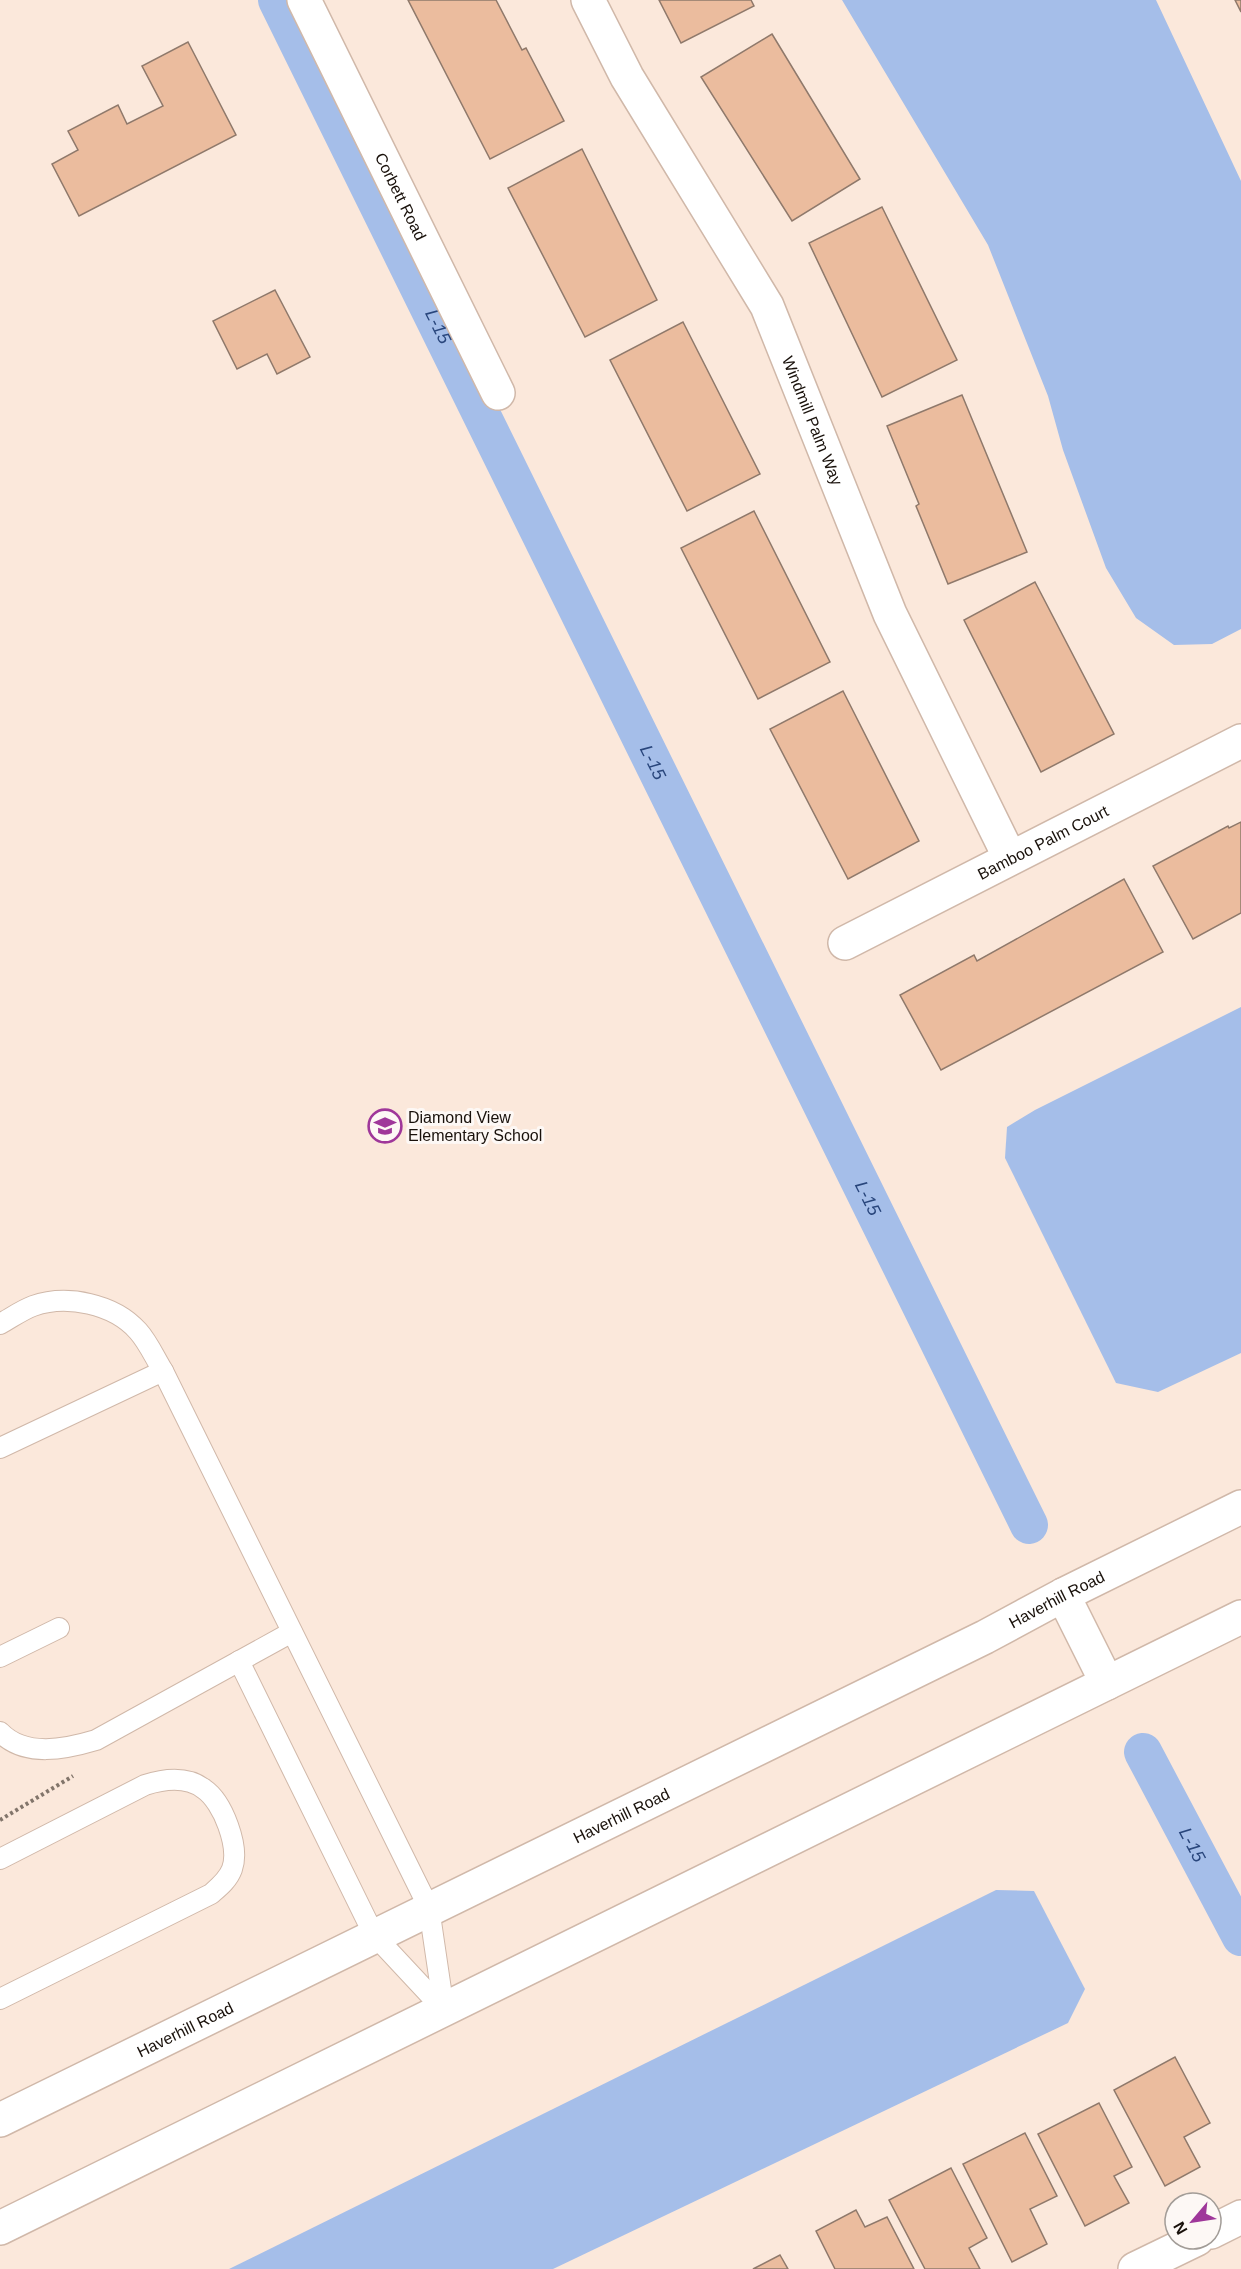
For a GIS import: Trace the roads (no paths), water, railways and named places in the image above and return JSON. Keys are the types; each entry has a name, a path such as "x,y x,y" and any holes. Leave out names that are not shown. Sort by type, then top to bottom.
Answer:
{"street":[{"name":"Corbett Road","path":"304,0 498,393"},
{"name":"Windmill Palm Way","path":"588,0 627,77 767,306 890,614 1010,858"},
{"name":"Bamboo Palm Court","path":"845,943 1241,741"},
{"name":"Haverhill Road","path":"0,2120 985,1637 1063,1595 1241,1507"},
{"path":"1063,1595 1107,1683"},
{"path":"0,2228 1241,1617"},
{"path":"1223,2226 1241,2217"},
{"path":"1136,2269 1173,2251"}],"lane":[{"path":"0,1324 34,1306 62,1301 89,1304 116,1313 138,1331 163,1371 429,1908 444,2010"},
{"path":"0,1448 163,1371"},
{"path":"0,1657 59,1628"},
{"path":"0,1732 7,1740 38,1749 68,1748 96,1740 292,1632"},
{"path":"239,1661 374,1935 444,2010"},
{"path":"0,1859 145,1785 173,1779 204,1789 227,1824 234,1840 235,1854 232,1869 224,1883 211,1894 0,1999"}],"water":[{"path":"842,0 1156,0 1241,181 1241,629 1212,644 1174,645 1136,618 1106,568 1063,450 1048,396 988,245"},
{"path":"1241,1007 1241,1353 1158,1392 1116,1383 1005,1158 1007,1127 1035,1110"},
{"path":"996,1890 1034,1891 1085,1989 1068,2023 553,2269 229,2269"}],"waterway":[{"name":"L-15","path":"277,0 1029,1525"},
{"name":"L-15","path":"1143,1752 1241,1937"}],"place":[{"name":"Diamond View Elementary School","path":"385,1126"}]}
